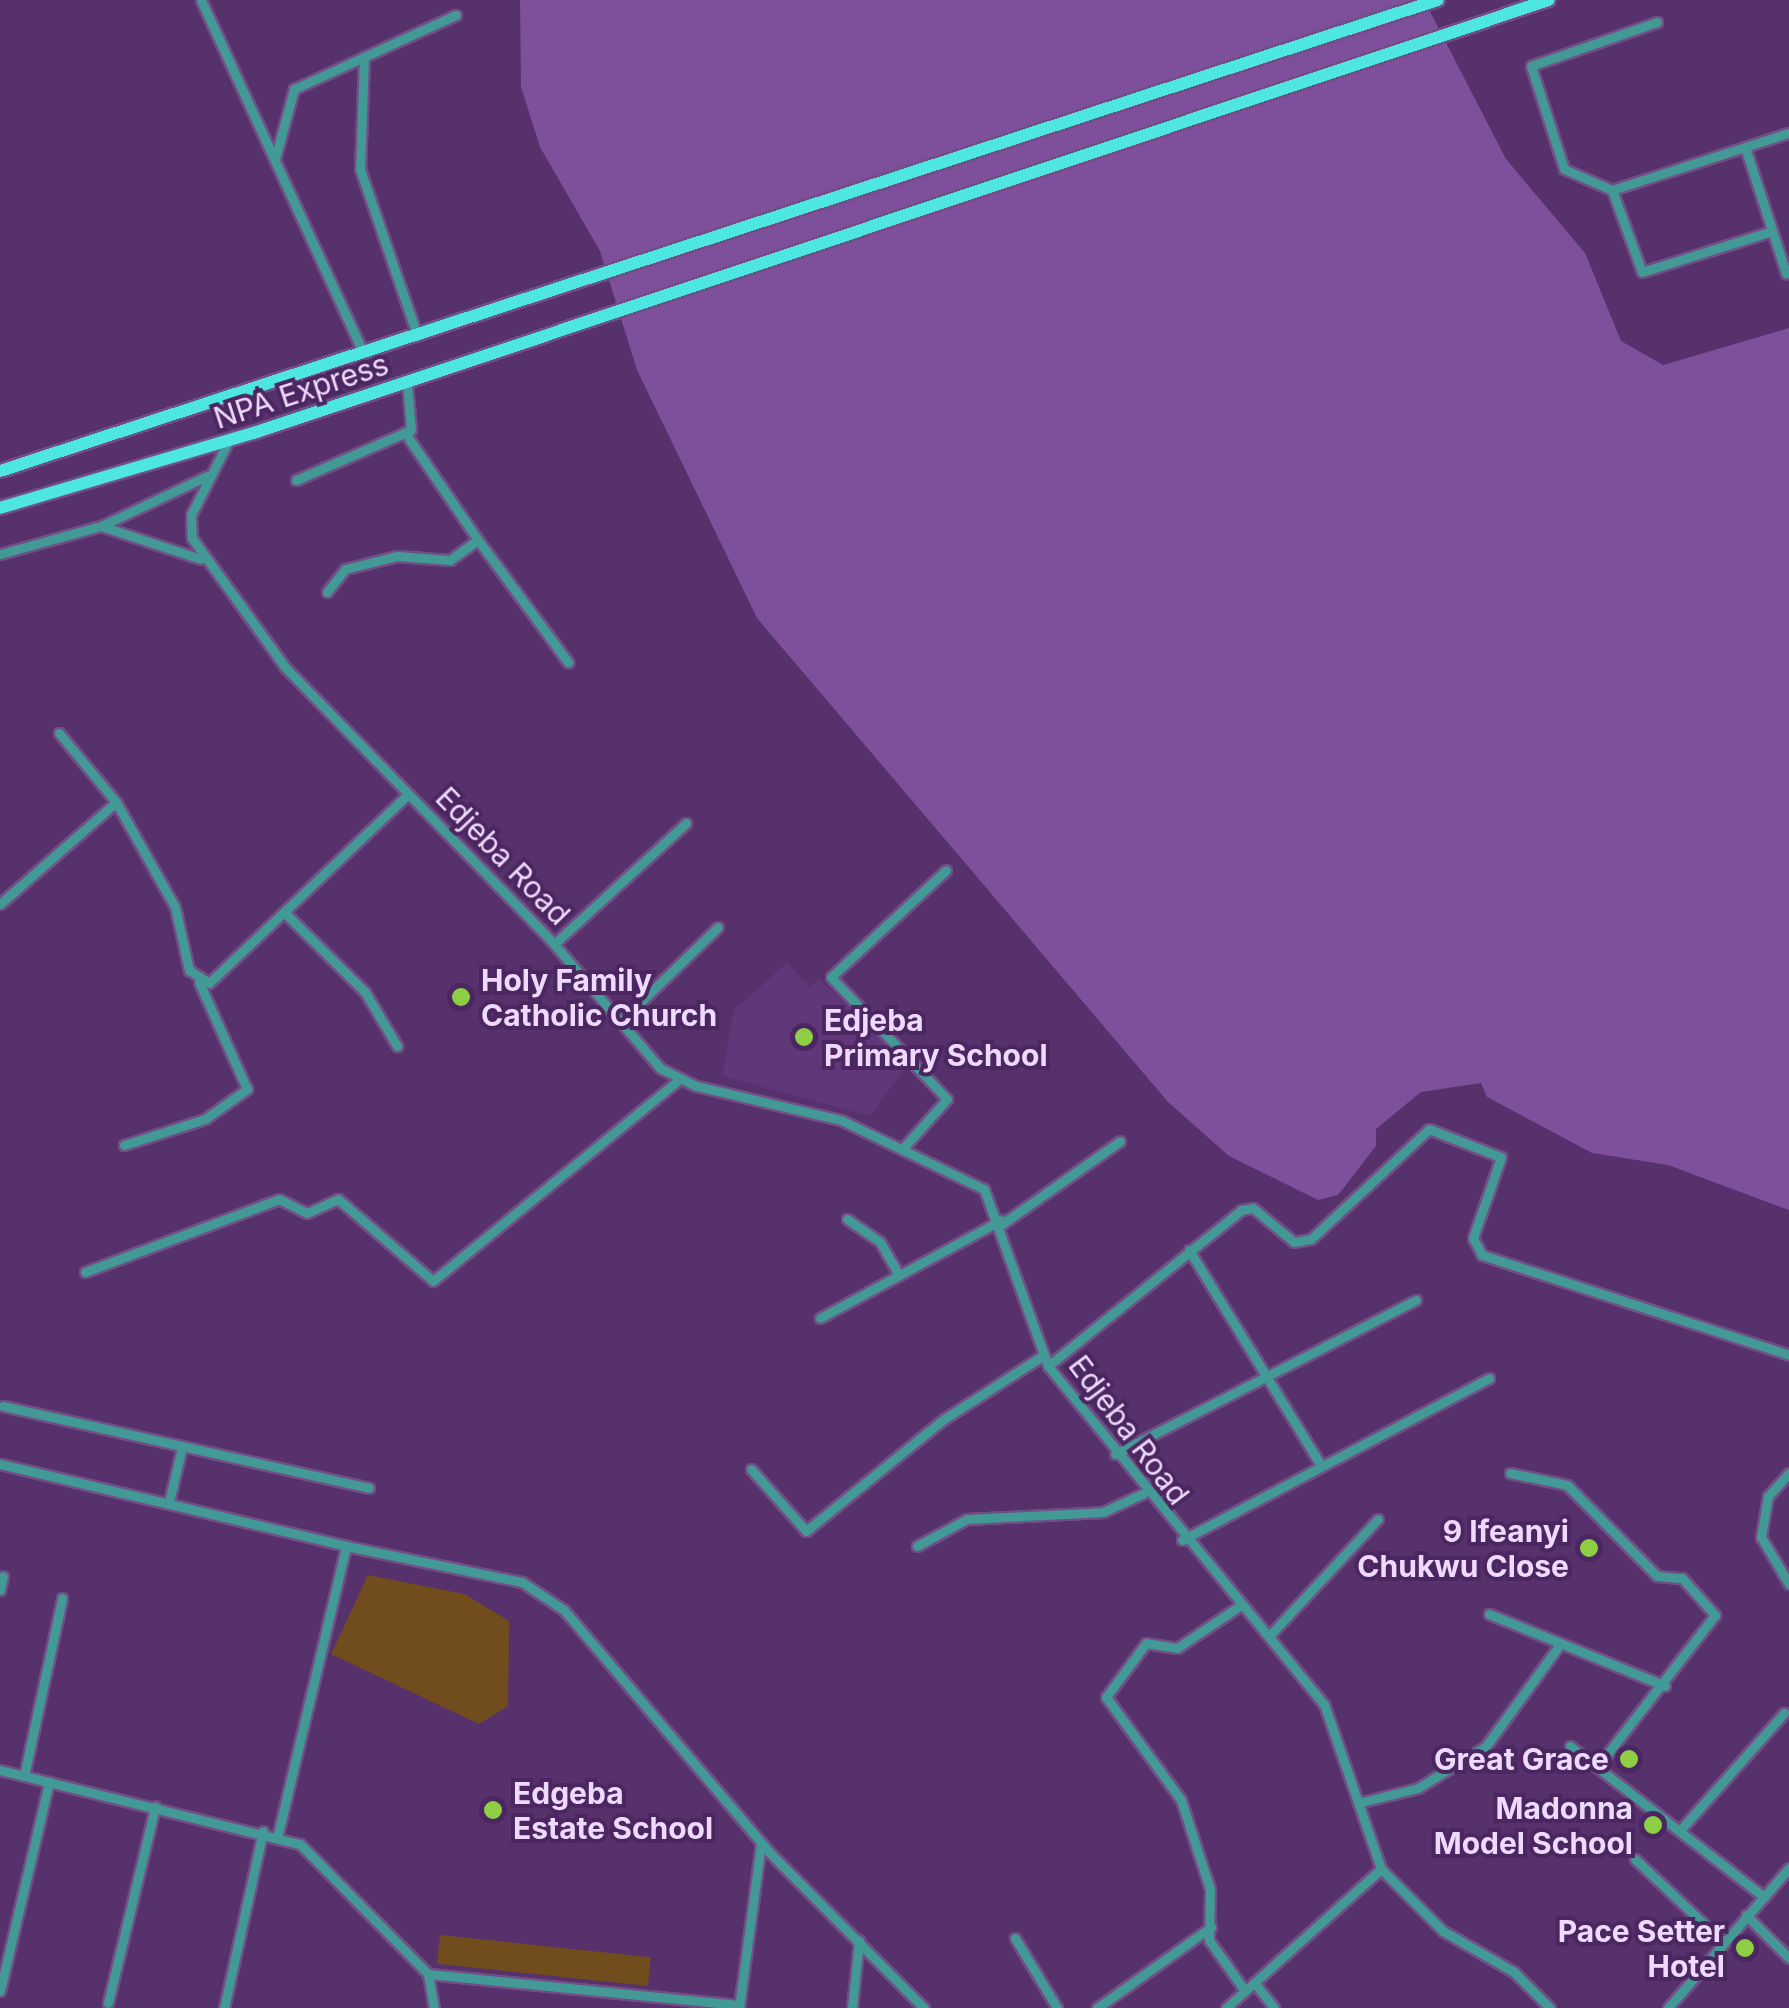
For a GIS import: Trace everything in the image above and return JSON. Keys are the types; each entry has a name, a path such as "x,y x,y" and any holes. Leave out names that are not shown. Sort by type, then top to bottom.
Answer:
{"main road":[{"name":"NPA Express","path":"0,471 364,356 1438,0"},
{"name":"NPA Express","path":"0,508 229,441 1550,0"}],"street":[{"path":"201,0 364,356"},
{"path":"274,163 294,89 456,15"},
{"path":"1657,22 1530,66 1564,169 1612,190 1789,133"},
{"path":"364,57 360,168 418,338"},
{"path":"1745,147 1786,273"},
{"path":"1612,190 1642,272 1772,231"},
{"path":"407,382 414,402 406,433 478,540 568,662"},
{"path":"296,480 406,433"},
{"name":"Edjeba Road","path":"229,441 191,515 201,558 285,667 554,944 620,1022 677,1080 791,1105 905,1146 969,1176 1002,1222 1045,1361 1144,1494 1271,1634 1324,1704 1380,1869 1443,1931 1514,1972 1550,2008"},
{"path":"0,554 102,526 209,475"},
{"path":"102,526 201,558"},
{"path":"327,592 345,568 397,556 450,560 478,540"},
{"path":"58,732 116,802 175,908 199,982 247,1089 205,1119 124,1145"},
{"path":"199,982 286,914 408,794"},
{"path":"0,904 116,802"},
{"path":"554,944 686,823"},
{"path":"905,1146 947,1099 832,977 946,870"},
{"path":"286,914 365,992 397,1046"},
{"path":"620,1022 718,927"},
{"path":"85,1272 279,1199 307,1214 338,1198 432,1282 677,1080"},
{"path":"751,1469 806,1531 944,1419 1045,1361 1248,1207 1294,1242 1310,1239 1429,1129 1500,1156 1473,1238 1482,1256 1789,1355"},
{"path":"820,1318 898,1273 1002,1222 1120,1141"},
{"path":"846,1218 880,1242 898,1273"},
{"path":"1189,1250 1321,1464"},
{"path":"1115,1454 1416,1300"},
{"path":"1182,1540 1489,1378"},
{"path":"3,1406 370,1488"},
{"path":"169,1502 182,1447"},
{"path":"0,1464 542,1592 762,1844 924,2008"},
{"path":"1510,1473 1567,1485 1657,1576 1682,1578 1711,1606 1716,1621 1601,1762"},
{"path":"1789,1473 1768,1496 1761,1538 1789,1584"},
{"path":"917,1546 967,1519 1104,1512 1144,1494"},
{"path":"1271,1634 1378,1518"},
{"path":"278,1834 346,1546"},
{"path":"0,1590 3,1576"},
{"path":"24,1776 62,1598"},
{"path":"1241,1604 1176,1648 1146,1643 1106,1692 1181,1800 1210,1890 1216,1956 1245,1990"},
{"path":"1489,1614 1558,1647 1665,1686"},
{"path":"1358,1803 1418,1788 1486,1746 1558,1647"},
{"path":"1682,1828 1784,1713"},
{"path":"1570,1746 1601,1762 1764,1897"},
{"path":"0,1770 278,1834 310,1850 428,1974 434,2008"},
{"path":"0,1991 49,1782"},
{"path":"108,2003 155,1807"},
{"path":"224,2008 263,1831"},
{"path":"428,1974 739,2006 762,1844"},
{"path":"1635,1860 1723,1942"},
{"path":"1668,2008 1789,1868"},
{"path":"1226,2008 1245,1990 1257,1986 1380,1869"},
{"path":"1746,1915 1789,1958"},
{"path":"1097,2008 1211,1926"},
{"path":"1015,1938 1057,2008"},
{"path":"852,2008 859,1940"},
{"path":"1257,1986 1274,2008"}],"shaded area":[{"path":"520,0 1424,0 1506,159 1585,253 1621,341 1663,365 1789,328 1789,1210 1668,1165 1592,1153 1487,1097 1481,1083 1421,1092 1376,1129 1376,1146 1338,1195 1318,1200 1229,1156 1168,1102 757,618 637,370 600,251 540,147 521,87"},
{"name":"Edjeba Primary School","path":"787,963 810,987 819,979 908,1064 870,1116 722,1076 734,1010"},
{"path":"368,1575 464,1594 509,1621 508,1706 479,1724 331,1654"},
{"path":"440,1935 651,1957 648,1986 437,1964"}],"place":[{"name":"Holy Family Catholic Church","path":"461,997"},
{"name":"Edjeba Primary School","path":"804,1037"},
{"name":"9 Ifeanyi Chukwu Close","path":"1589,1548"},
{"name":"Great Grace","path":"1629,1759"},
{"name":"Edgeba Estate School","path":"493,1810"},
{"name":"Madonna Model School","path":"1653,1825"},
{"name":"Pace Setter Hotel","path":"1745,1948"}]}
